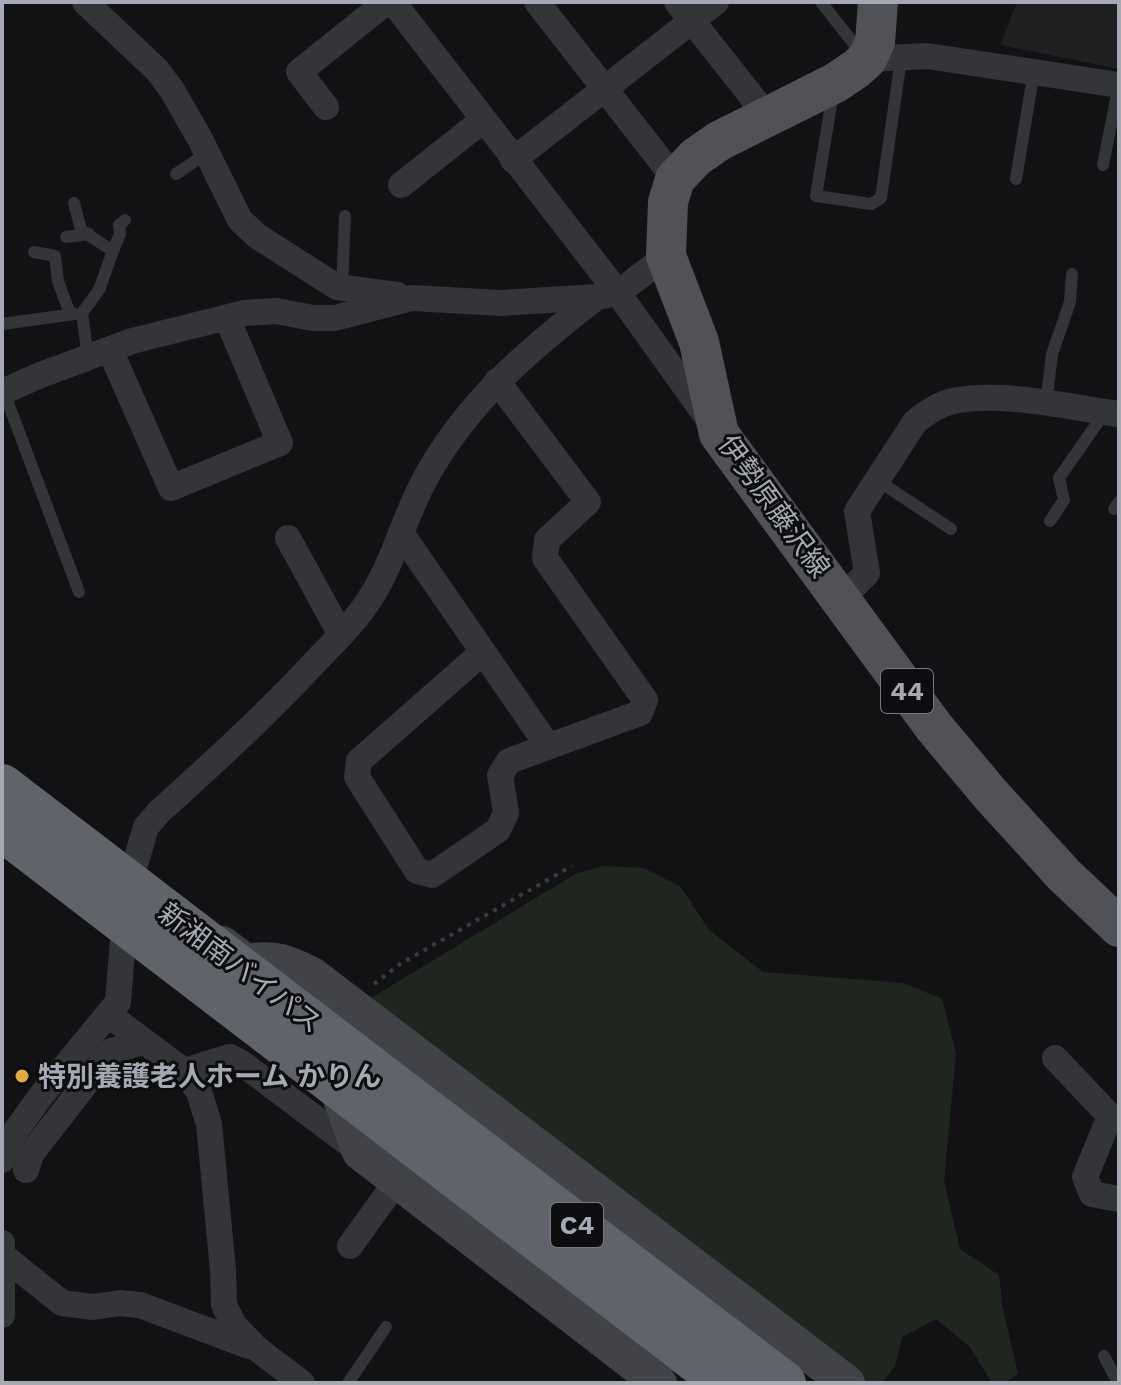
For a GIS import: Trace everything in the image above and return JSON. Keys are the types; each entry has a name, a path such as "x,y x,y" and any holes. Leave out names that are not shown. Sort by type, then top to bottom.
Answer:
{"highway":[{"name":"新湘南バイパス","path":"2,786 784,1383"},
{"name":"新湘南バイパス","path":"2,829 725,1383"}],"main road":[{"path":"675,179 708,149 884,59 875,42 878,2"},
{"name":"伊勢原藤沢線","path":"675,179 668,202 666,256 699,342 719,434 934,727 1064,875 1119,927"}],"street":[{"path":"85,2 157,70 172,90 240,220 257,236 313,275 342,289 501,303 607,295"},
{"path":"326,107 299,72 386,2"},
{"path":"393,2 513,160 607,295 719,434"},
{"path":"537,2 675,179"},
{"path":"513,160 604,88 685,11 716,2"},
{"path":"685,11 768,117"},
{"path":"884,59 927,56 1119,85"},
{"path":"401,185 483,120"},
{"path":"144,1042 111,1051 31,1154 14,1165 10,1139 40,1097 118,1002 129,884 146,827 277,703 370,599 440,452 461,421 497,381 550,333 666,256"},
{"path":"3,392 132,341 262,310 335,318 384,303 412,298 445,298"},
{"path":"99,354 171,488 280,443 227,318"},
{"path":"483,652 359,761 357,777 417,871 432,875 498,830 506,813 500,775 509,761 640,713 645,700 545,558 547,540 588,502 497,381"},
{"path":"841,599 867,573 857,511 915,422 950,402 993,398 1112,413"},
{"path":"401,533 548,746"},
{"path":"288,538 341,635"},
{"path":"2,775 129,884 319,1039 360,1152"},
{"path":"2,843 50,834 246,962 267,959 289,964 312,975 847,1383"},
{"path":"329,1065 360,1011"},
{"path":"109,1015 184,1071 199,1092 209,1124 224,1305 234,1325 256,1348 302,1383"},
{"path":"184,1071 230,1057 243,1064 659,1383"},
{"path":"1055,1058 1110,1116 1085,1177 1092,1194 1119,1199"},
{"path":"350,1246 396,1182"},
{"path":"3,1248 62,1303 93,1307 120,1303 140,1305 256,1348"},
{"path":"2,1315 3,1248"}],"lane":[{"path":"821,2 884,59 881,198 871,204 816,196 835,83"},
{"path":"1016,179 1034,71"},
{"path":"1103,165 1119,85"},
{"path":"176,174 207,153"},
{"path":"74,203 81,230 113,251"},
{"path":"342,289 345,216"},
{"path":"2,324 76,314 99,290 120,234 119,225 125,220"},
{"path":"66,237 89,234"},
{"path":"34,252 55,256 58,281 99,354"},
{"path":"1046,404 1052,354 1070,302 1072,274"},
{"path":"3,392 79,592"},
{"path":"1050,521 1064,500 1059,478 1112,413"},
{"path":"877,480 951,529"},
{"path":"348,1383 386,1327"},
{"path":"1104,1356 1118,1383"}],"path":[{"path":"360,1011 400,964 572,866"}],"shaded area":[{"path":"1017,2 1119,2 1119,69 1000,45"},
{"path":"604,866 644,868 681,887 709,930 763,972 904,983 942,999 956,1053 944,1181 960,1249 999,1275 1002,1304 1018,1374 1005,1383 992,1383 970,1347 936,1319 902,1337 895,1366 882,1383 866,1383 378,1013 371,998 577,873"}],"place":[{"name":"特別養護老人ホーム かりん","path":"22,1076"}]}
